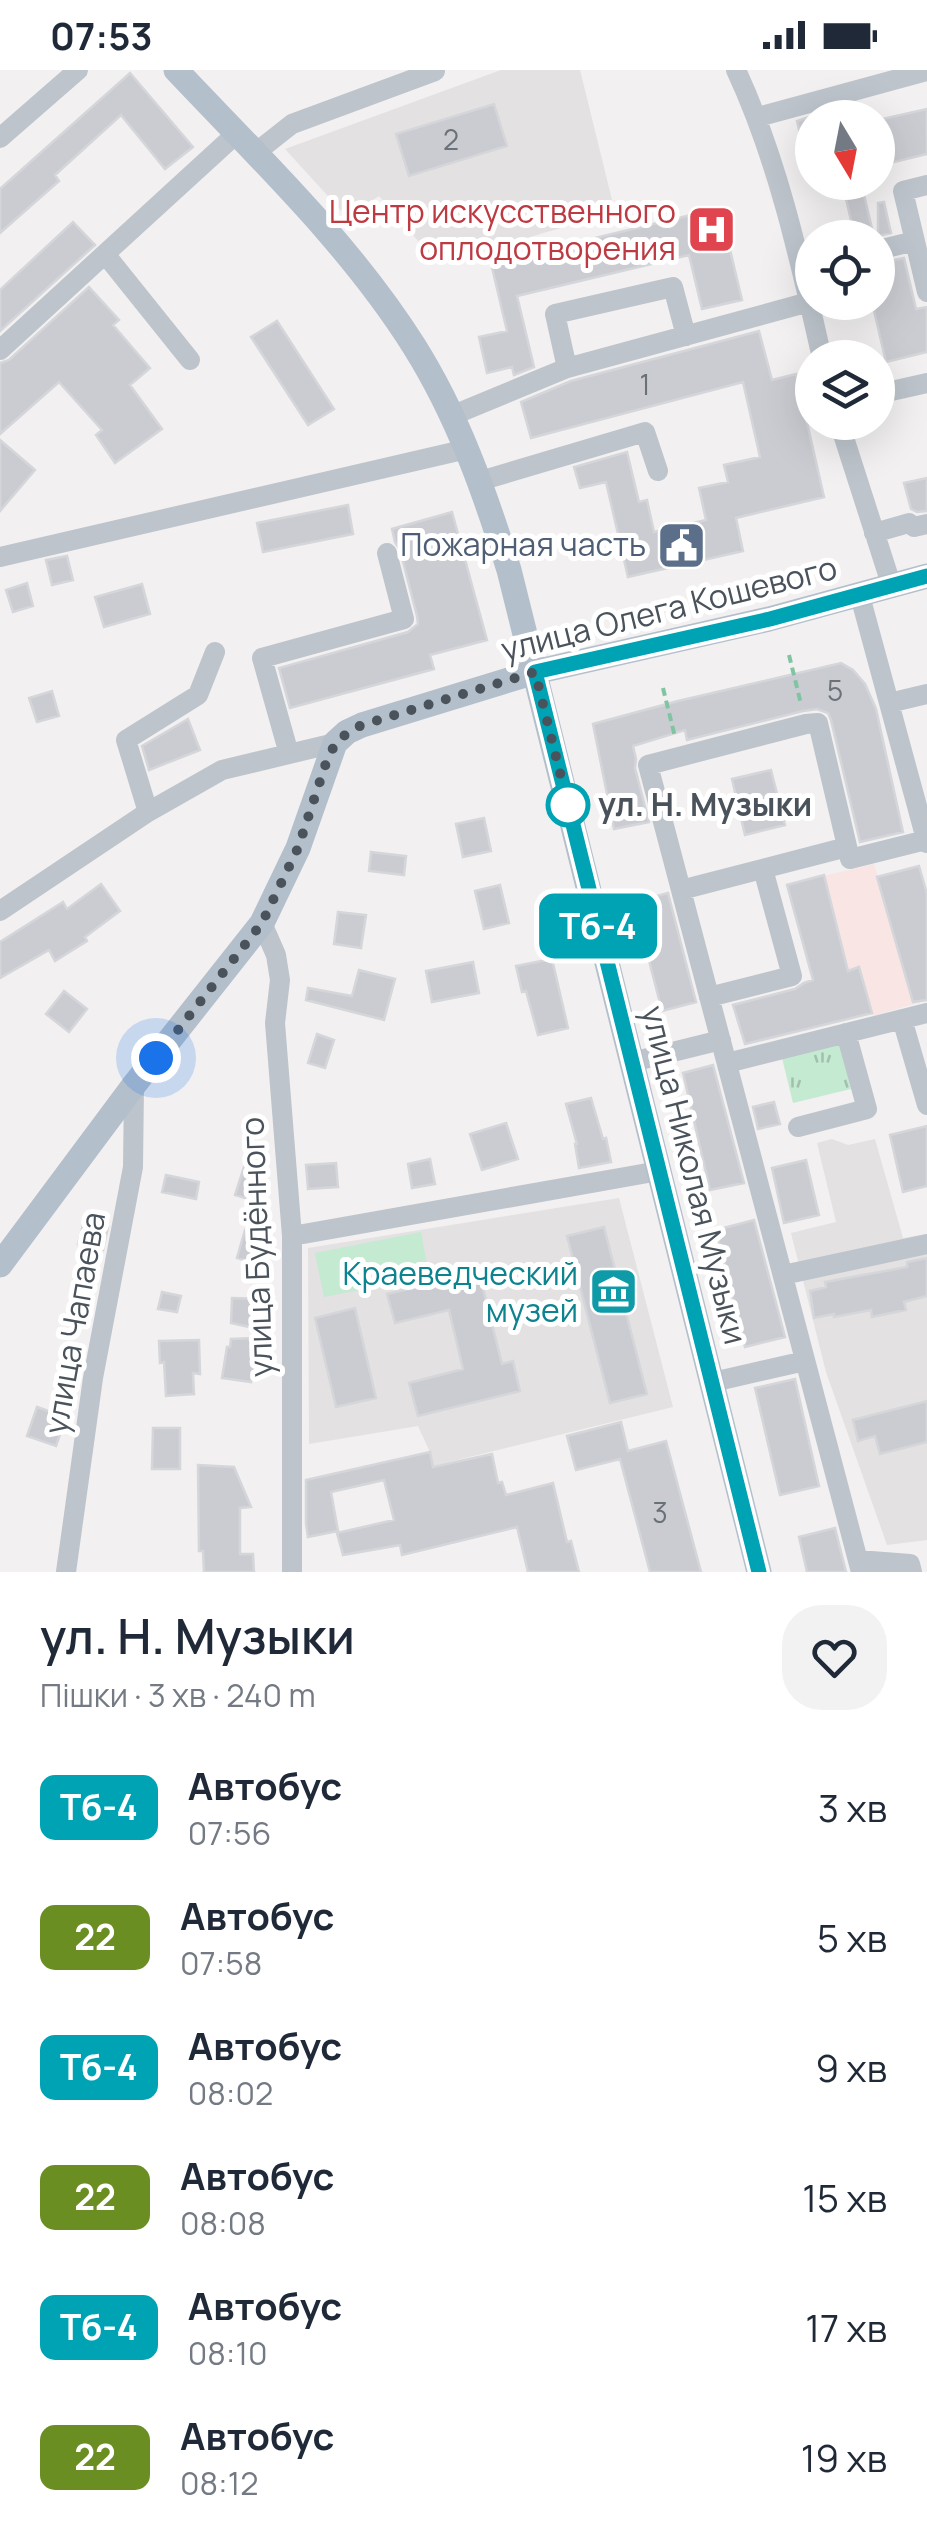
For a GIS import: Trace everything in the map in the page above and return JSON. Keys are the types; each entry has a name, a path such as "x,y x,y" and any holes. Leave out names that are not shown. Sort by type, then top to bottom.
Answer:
{"main road":[{"name":"улица Николая Музыки","path":"176,70 371,284 416,349 480,481 509,570 759,1572"},
{"name":"улица Олега Кошевого","path":"335,743 362,725 535,672 770,619 927,576"},
{"path":"0,1265 134,1084 262,923 298,848 335,743"}],"street":[{"path":"0,138 78,70"},
{"path":"736,70 758,117 795,230"},
{"path":"254,154 292,124 435,71"},
{"path":"758,117 927,71"},
{"path":"0,350 236,134"},
{"path":"927,185 903,190 927,292"},
{"path":"895,246 915,241"},
{"path":"105,254 190,360"},
{"path":"568,368 555,314 673,288 686,336"},
{"path":"451,416 568,368 795,306"},
{"path":"895,390 927,383"},
{"path":"480,481 646,432 658,471"},
{"path":"845,440 892,587"},
{"path":"0,557 467,449"},
{"path":"874,533 927,524"},
{"path":"288,754 262,658 404,619 387,553"},
{"path":"860,596 926,842 850,859 818,723 648,765 859,1566 910,1564 912,1572"},
{"path":"148,812 126,740 198,695 215,652"},
{"path":"889,702 927,694"},
{"name":"улица Олега Кошевого","path":"0,912 148,812 222,770 335,743"},
{"path":"681,890 847,848"},
{"path":"709,997 792,976 763,869"},
{"name":"улица Будённого","path":"262,923 276,954 280,980 275,1023 292,1236 292,1572"},
{"path":"727,1063 927,1013"},
{"path":"902,1019 927,1105"},
{"path":"798,1127 867,1109 846,1033"},
{"path":"632,1062 721,1040"},
{"name":"улица Чапаева","path":"66,1572 92,1378 134,1167 134,1084"},
{"path":"292,1236 659,1171"},
{"path":"782,1276 927,1244"},
{"path":"712,1382 805,1360"}],"path":[{"path":"789,656 806,724"},
{"path":"662,688 680,756"}],"shaded area":[{"path":"501,70 580,70 615,212 438,264 379,196 347,217 285,149"},
{"path":"874,864 878,877 919,866 927,894 927,1000 873,1016 859,967 814,980 787,885"},
{"path":"832,1139 848,1145 875,1139 903,1238 927,1234 927,1540 887,1545 826,1372 791,1233 836,1222 817,1143"},
{"path":"619,1198 673,1407 433,1466 418,1426 309,1444 308,1248"}],"green space":[{"path":"840,1044 851,1089 793,1103 782,1058"},
{"path":"421,1232 429,1276 324,1297 315,1253"}],"building":[{"path":"130,73 193,147 165,169 121,115 55,175 59,181 0,233 0,189"},
{"path":"494,104 507,146 409,176 396,134"},
{"path":"927,109 927,154 895,162 895,116"},
{"path":"846,200 865,200 870,220 851,220"},
{"path":"884,202 888,220 878,220 878,203"},
{"path":"720,208 742,300 702,309 689,255 517,296 534,367 514,375 512,367 487,373 479,337 507,331 491,263"},
{"path":"73,222 95,245 0,331 0,290"},
{"path":"904,258 916,309 927,307 927,352 895,360 895,340 881,340 876,320 895,320 895,260"},
{"path":"89,287 119,320 113,325 150,368 130,385 162,429 115,463 96,435 102,430 59,382 0,434 0,363 9,360"},
{"path":"277,321 334,409 308,425 251,337"},
{"path":"759,331 772,380 795,374 795,440 811,440 824,497 736,518 743,551 628,577 606,482 580,488 574,467 627,452 639,502 647,500 654,532 706,520 699,488 728,482 724,465 760,457 743,382 531,438 521,402 571,381"},
{"path":"0,440 35,470 0,511"},
{"path":"927,478 927,511 917,512 911,509 904,483"},
{"path":"348,505 353,534 263,552 257,523"},
{"path":"452,512 487,640 430,655 434,669 290,708 279,668 408,632 418,624 392,529"},
{"path":"67,556 73,580 52,585 46,560"},
{"path":"27,583 33,606 13,612 6,590"},
{"path":"142,584 150,614 104,627 95,597"},
{"path":"841,663 865,684 876,709 903,832 860,842 831,720 828,713 817,709 687,740 685,730 633,746 649,822 614,829 593,724"},
{"path":"52,691 59,716 37,722 29,698"},
{"path":"188,719 200,750 149,770 142,746"},
{"path":"771,770 785,825 745,835 732,779"},
{"path":"484,818 491,851 463,857 456,824"},
{"path":"371,852 406,856 404,875 369,871"},
{"path":"919,866 927,894 927,1000 913,1002 877,877"},
{"path":"824,875 848,971 859,967 872,1013 745,1044 733,1005 795,989 813,980 787,885"},
{"path":"101,884 120,911 85,937 87,941 55,961 49,950 0,978 0,942 63,902 67,909"},
{"path":"500,885 509,923 484,929 475,891"},
{"path":"668,893 696,1002 662,1011 634,902"},
{"path":"338,912 366,915 361,948 334,944"},
{"path":"552,959 568,1028 538,1035 516,966"},
{"path":"473,962 479,993 432,1002 426,971"},
{"path":"359,970 395,979 384,1020 306,1000 308,988 352,996"},
{"path":"64,991 87,1009 69,1032 46,1014"},
{"path":"317,1034 334,1040 325,1068 308,1063"},
{"path":"713,1065 744,1183 710,1190 683,1073"},
{"path":"591,1098 611,1162 579,1168 566,1104"},
{"path":"774,1102 780,1124 758,1129 753,1107"},
{"path":"506,1123 518,1159 482,1170 470,1134"},
{"path":"927,1126 927,1186 903,1192 890,1135"},
{"path":"430,1159 435,1184 412,1188 408,1164"},
{"path":"806,1160 819,1215 784,1223 772,1168"},
{"path":"336,1163 338,1187 308,1189 306,1165"},
{"path":"245,1164 265,1170 255,1201 235,1195"},
{"path":"166,1175 199,1182 196,1199 162,1192"},
{"path":"754,1220 785,1337 745,1347 716,1230"},
{"path":"84,1221 108,1227 103,1250 78,1244"},
{"path":"604,1227 647,1394 610,1403 567,1236"},
{"path":"245,1230 266,1236 259,1264 237,1258"},
{"path":"927,1258 927,1296 904,1302 906,1310 872,1317 871,1310 814,1318 810,1291 826,1287 825,1282 907,1267 907,1262"},
{"path":"479,1272 502,1364 513,1361 520,1391 418,1416 409,1383 463,1369 449,1310 395,1323 387,1294"},
{"path":"75,1274 91,1277 86,1301 70,1298"},
{"path":"162,1292 181,1296 177,1312 158,1309"},
{"path":"232,1298 261,1299 259,1329 231,1323"},
{"path":"355,1308 376,1398 336,1407 315,1318"},
{"path":"258,1338 251,1382 222,1378 231,1339"},
{"path":"199,1340 200,1374 193,1373 194,1394 166,1396 159,1341"},
{"path":"795,1379 819,1486 780,1495 755,1388"},
{"path":"927,1401 927,1442 880,1454 875,1436 858,1441 853,1420"},
{"path":"37,1407 66,1417 56,1446 27,1436"},
{"path":"621,1422 628,1451 666,1441 701,1572 650,1572 620,1459 576,1470 567,1436"},
{"path":"153,1428 180,1428 180,1469 152,1469"},
{"path":"430,1452 433,1467 492,1454 498,1483 502,1482 506,1495 553,1483 567,1542 571,1541 579,1572 528,1572 517,1527 402,1555 400,1545 343,1555 337,1533 394,1520 384,1480 331,1492 338,1531 308,1537 306,1480"},
{"path":"198,1465 234,1467 251,1507 240,1508 240,1554 253,1554 254,1572 204,1572 203,1551 199,1551"},
{"path":"835,1528 846,1572 807,1572 799,1537"}],"bus line":[{"name":"Тб-4","path":"759,1572 535,672 770,619 927,576"}],"place":[{"name":"Центр искусственного оплодотворения","path":"711,230"},
{"name":"Пожарная часть","path":"681,545"},
{"name":"ул. Н. Музыки","path":"568,805"},
{"name":"Краеведческий музей","path":"613,1292"}],"route":[{"path":"156,1058 262,923 298,848 328,757 347,732 535,672 568,805"}]}
